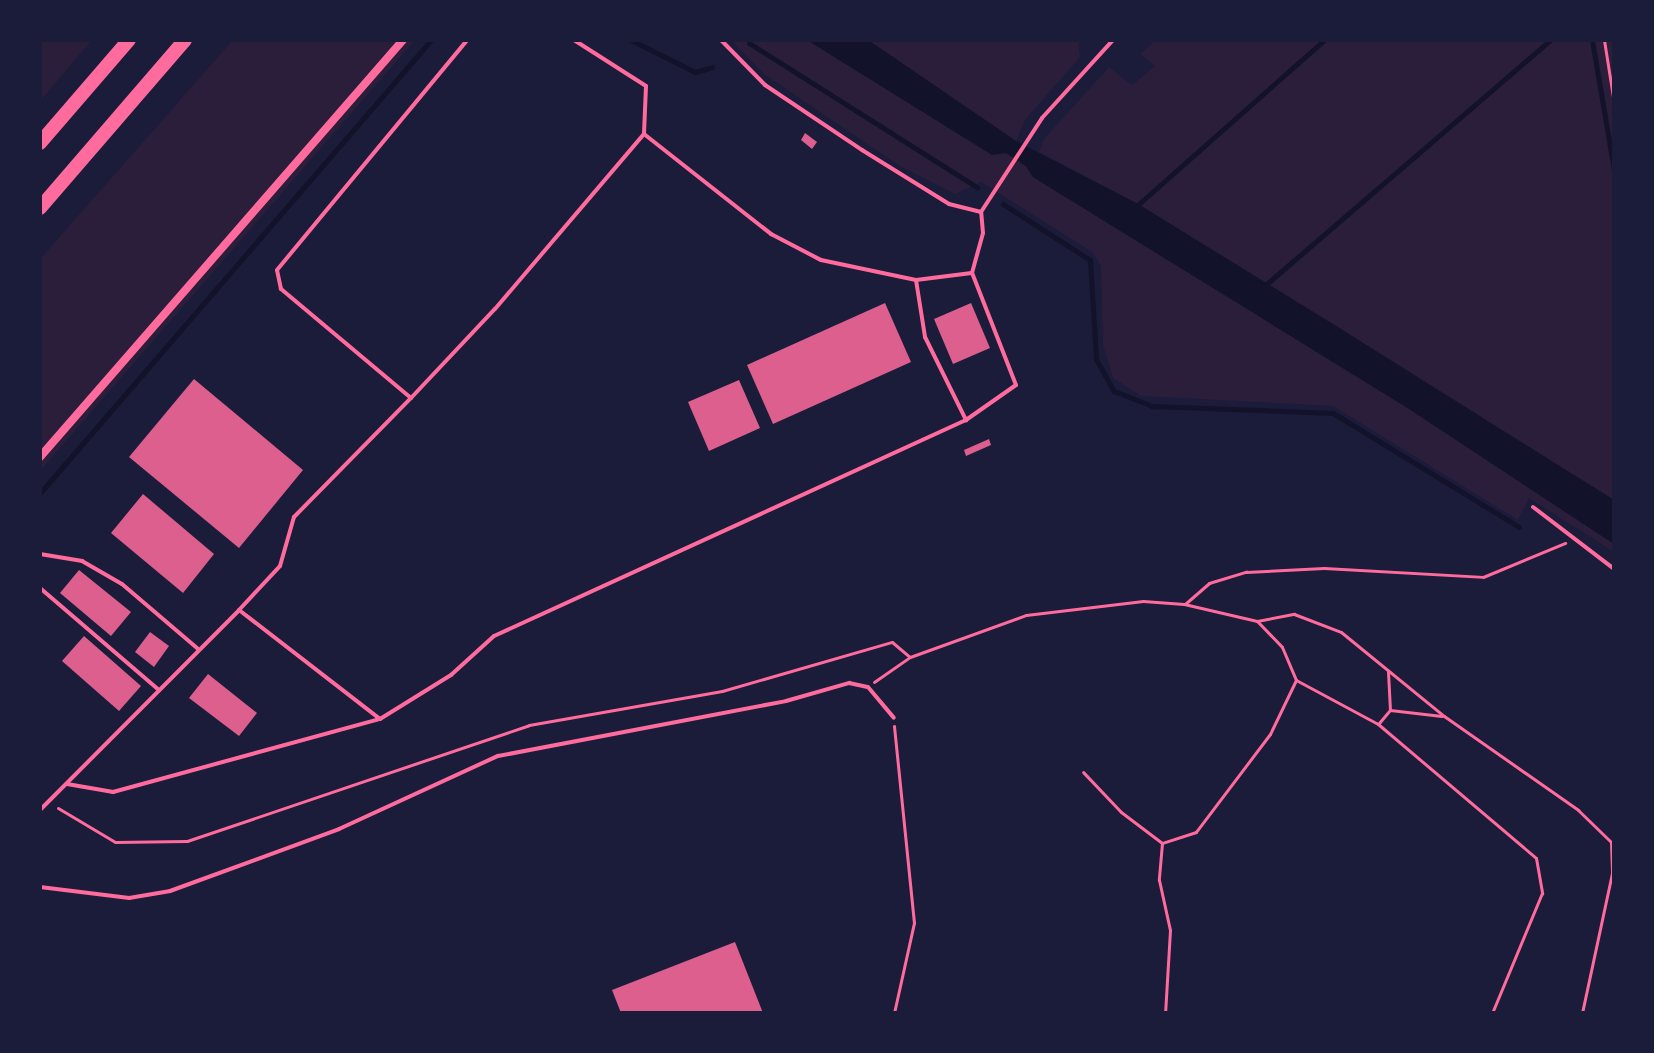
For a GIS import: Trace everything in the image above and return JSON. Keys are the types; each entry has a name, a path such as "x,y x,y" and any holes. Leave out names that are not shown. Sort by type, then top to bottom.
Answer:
{"highway":[{"path":"40,143 129,40"},
{"path":"40,208 185,40"}],"street":[{"path":"40,457 403,40"}],"lane":[{"path":"411,398 281,289 277,270 467,40"},
{"path":"40,810 280,566 294,517 495,309 644,134 646,86 574,40"},
{"path":"721,40 765,85 862,150 949,204 981,212"},
{"path":"67,784 113,792 380,719 451,675 494,636 966,420 1016,385 972,273 983,233 981,212 1027,142 1113,40"},
{"path":"644,134 771,234 821,260 916,280 972,273"},
{"path":"916,280 925,337 966,420"},
{"path":"1533,507 1614,569"},
{"path":"40,554 82,561 109,576 197,648"},
{"path":"40,588 159,690"},
{"path":"239,610 380,719"},
{"path":"40,887 129,898 170,891 339,829 498,756 786,701 849,683 868,687 894,718"}],"path":[{"path":"1604,40 1614,103"},
{"path":"1184,604 1209,583 1246,572 1324,568 1483,577 1576,539"},
{"path":"868,687 910,657 1026,615 1143,601 1184,604 1257,621 1294,614 1341,632 1444,716 1578,810 1611,842 1612,873 1582,1013"},
{"path":"1257,621 1282,647 1296,680 1378,724 1536,858 1542,893 1492,1013"},
{"path":"49,801 75,822 115,842 187,841 529,725 722,691 892,642 910,657"},
{"path":"1378,724 1390,710 1388,671"},
{"path":"1162,843 1196,832 1270,734 1296,680"},
{"path":"1390,710 1444,716"},
{"path":"894,718 914,923 894,1013"},
{"path":"1083,772 1121,812 1162,843"},
{"path":"1162,843 1159,880 1170,930 1165,1013"}],"shaded area":[{"path":"40,40 92,40 40,101"},
{"path":"233,40 415,40 40,471 40,259"},
{"path":"731,40 807,40 992,154 1006,153 1026,166 1033,177 1406,407 1614,544 1614,552 1529,498 1518,520 1333,406 1141,396 1113,378 1103,345 1101,266 1092,252 981,182 955,194 900,166 764,74"},
{"path":"807,40 868,40 1016,141 1138,204 1333,324 1614,500 1614,544 1406,407 1033,177 1026,166 1006,153 992,155"},
{"path":"868,40 1078,40 1080,57 1025,120 1016,141"},
{"path":"1156,40 1614,40 1614,500 1138,204 1039,152 1044,139 1109,67 1132,85 1155,66 1140,54"}],"building":[{"path":"805,133 817,142 812,149 801,140"},
{"path":"885,303 911,362 773,424 747,365"},
{"path":"971,303 990,348 953,364 934,319"},
{"path":"194,379 303,470 239,548 129,457"},
{"path":"739,380 760,428 709,451 688,402"},
{"path":"989,439 991,445 966,456 964,450"},
{"path":"143,494 214,554 183,593 111,533"},
{"path":"79,570 131,612 111,636 60,593"},
{"path":"150,632 169,646 154,667 135,652"},
{"path":"84,636 141,686 119,711 62,661"},
{"path":"208,674 257,713 239,736 189,698"},
{"path":"735,942 763,1013 621,1013 612,990"}],"waterway":[{"path":"40,493 431,40"},
{"path":"631,40 695,72 712,67"},
{"path":"1133,209 1324,40"},
{"path":"1263,287 1550,40"},
{"path":"1592,40 1614,170"},
{"path":"749,43 977,187"},
{"path":"1003,204 1090,260 1096,359 1114,391 1152,406 1333,413 1519,527"}]}
